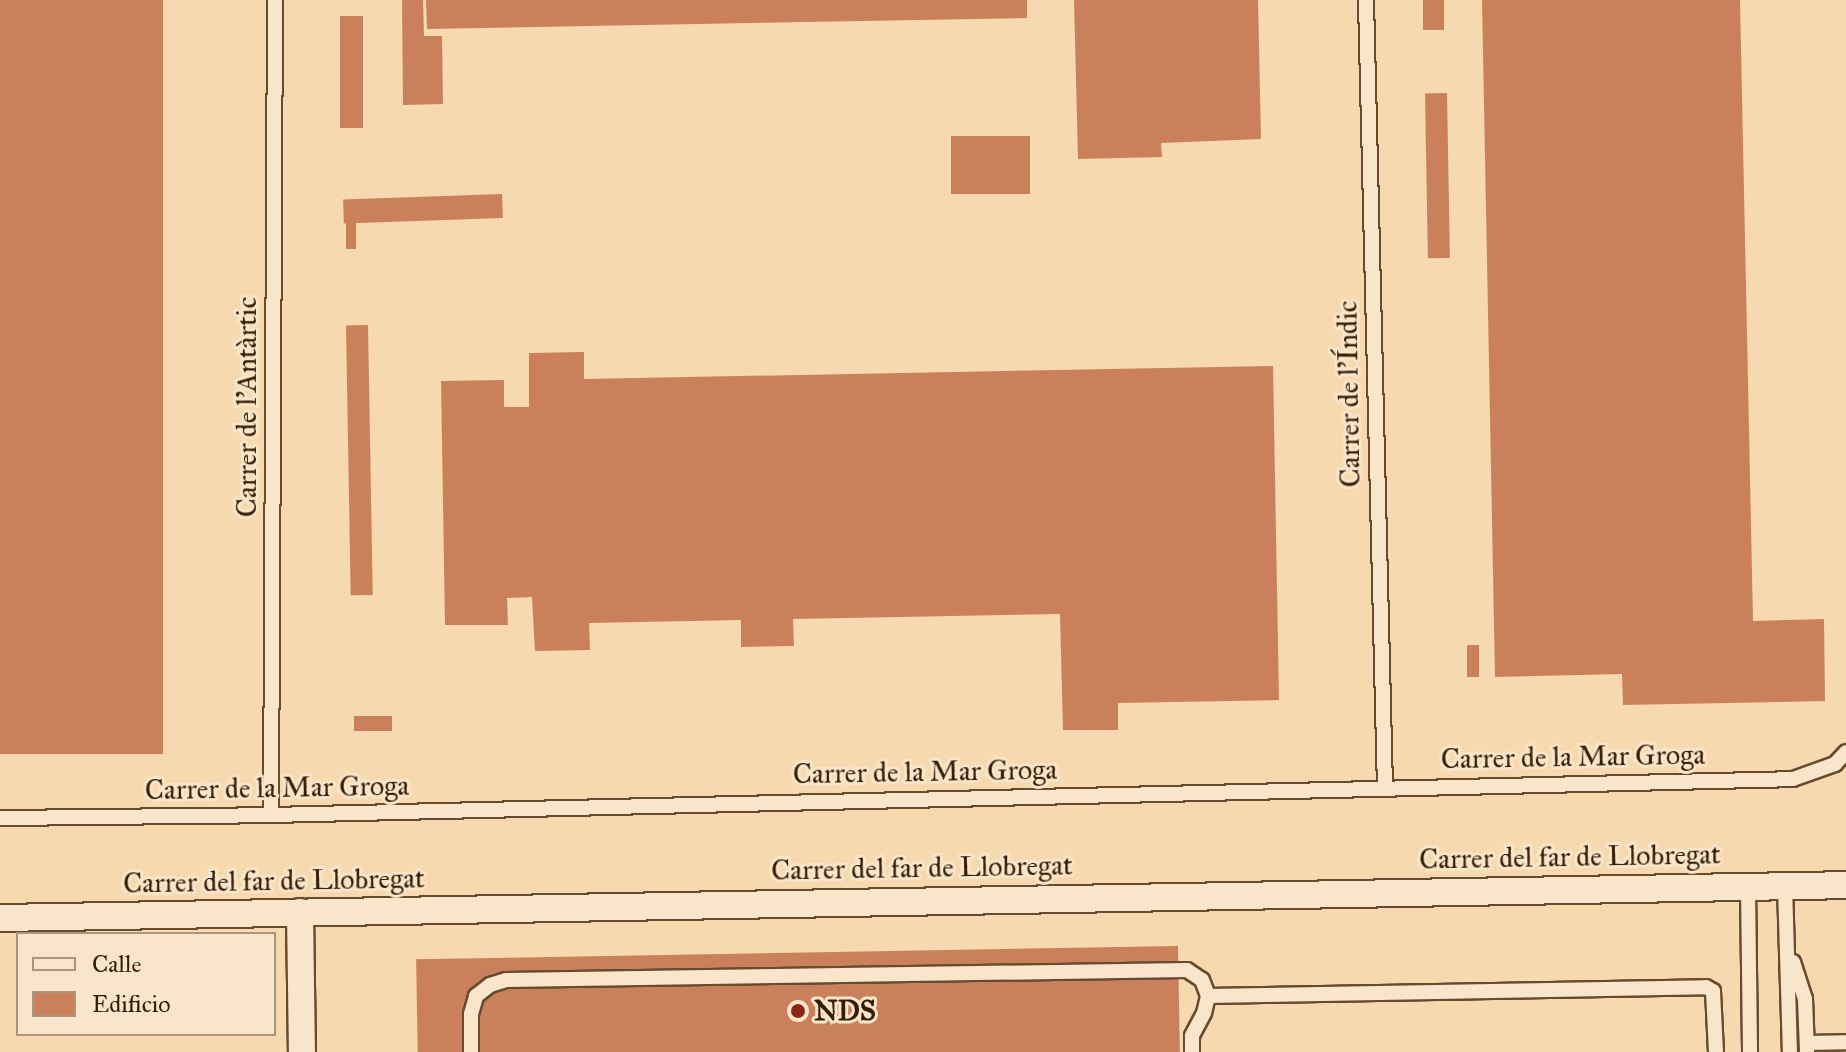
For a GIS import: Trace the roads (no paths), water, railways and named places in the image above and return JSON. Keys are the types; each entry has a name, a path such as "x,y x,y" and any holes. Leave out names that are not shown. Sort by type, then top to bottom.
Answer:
{"street":[{"name":"Carrer del far de Llobregat","path":"0,918 1846,885"},
{"path":"300,912 302,1052"}],"lane":[{"name":"Carrer de l'Antàrtic","path":"271,815 275,0"},
{"name":"Carrer de l'Índic","path":"1366,0 1385,786"},
{"path":"1840,768 1846,752"},
{"name":"Carrer de la Mar Groga","path":"0,818 271,815 1385,786 1793,779 1840,768"},
{"path":"1748,886 1750,1052"},
{"path":"1785,886 1790,1052"},
{"path":"1787,947 1805,999 1807,1048 1846,1042"},
{"path":"471,1052 471,1014 476,996 490,985 506,980 1187,970 1202,980 1208,996 1208,1005 1192,1036 1192,1052"},
{"path":"1208,996 1691,986 1713,991 1716,1052"}],"place":[{"name":"NDS","path":"798,1011"}]}
